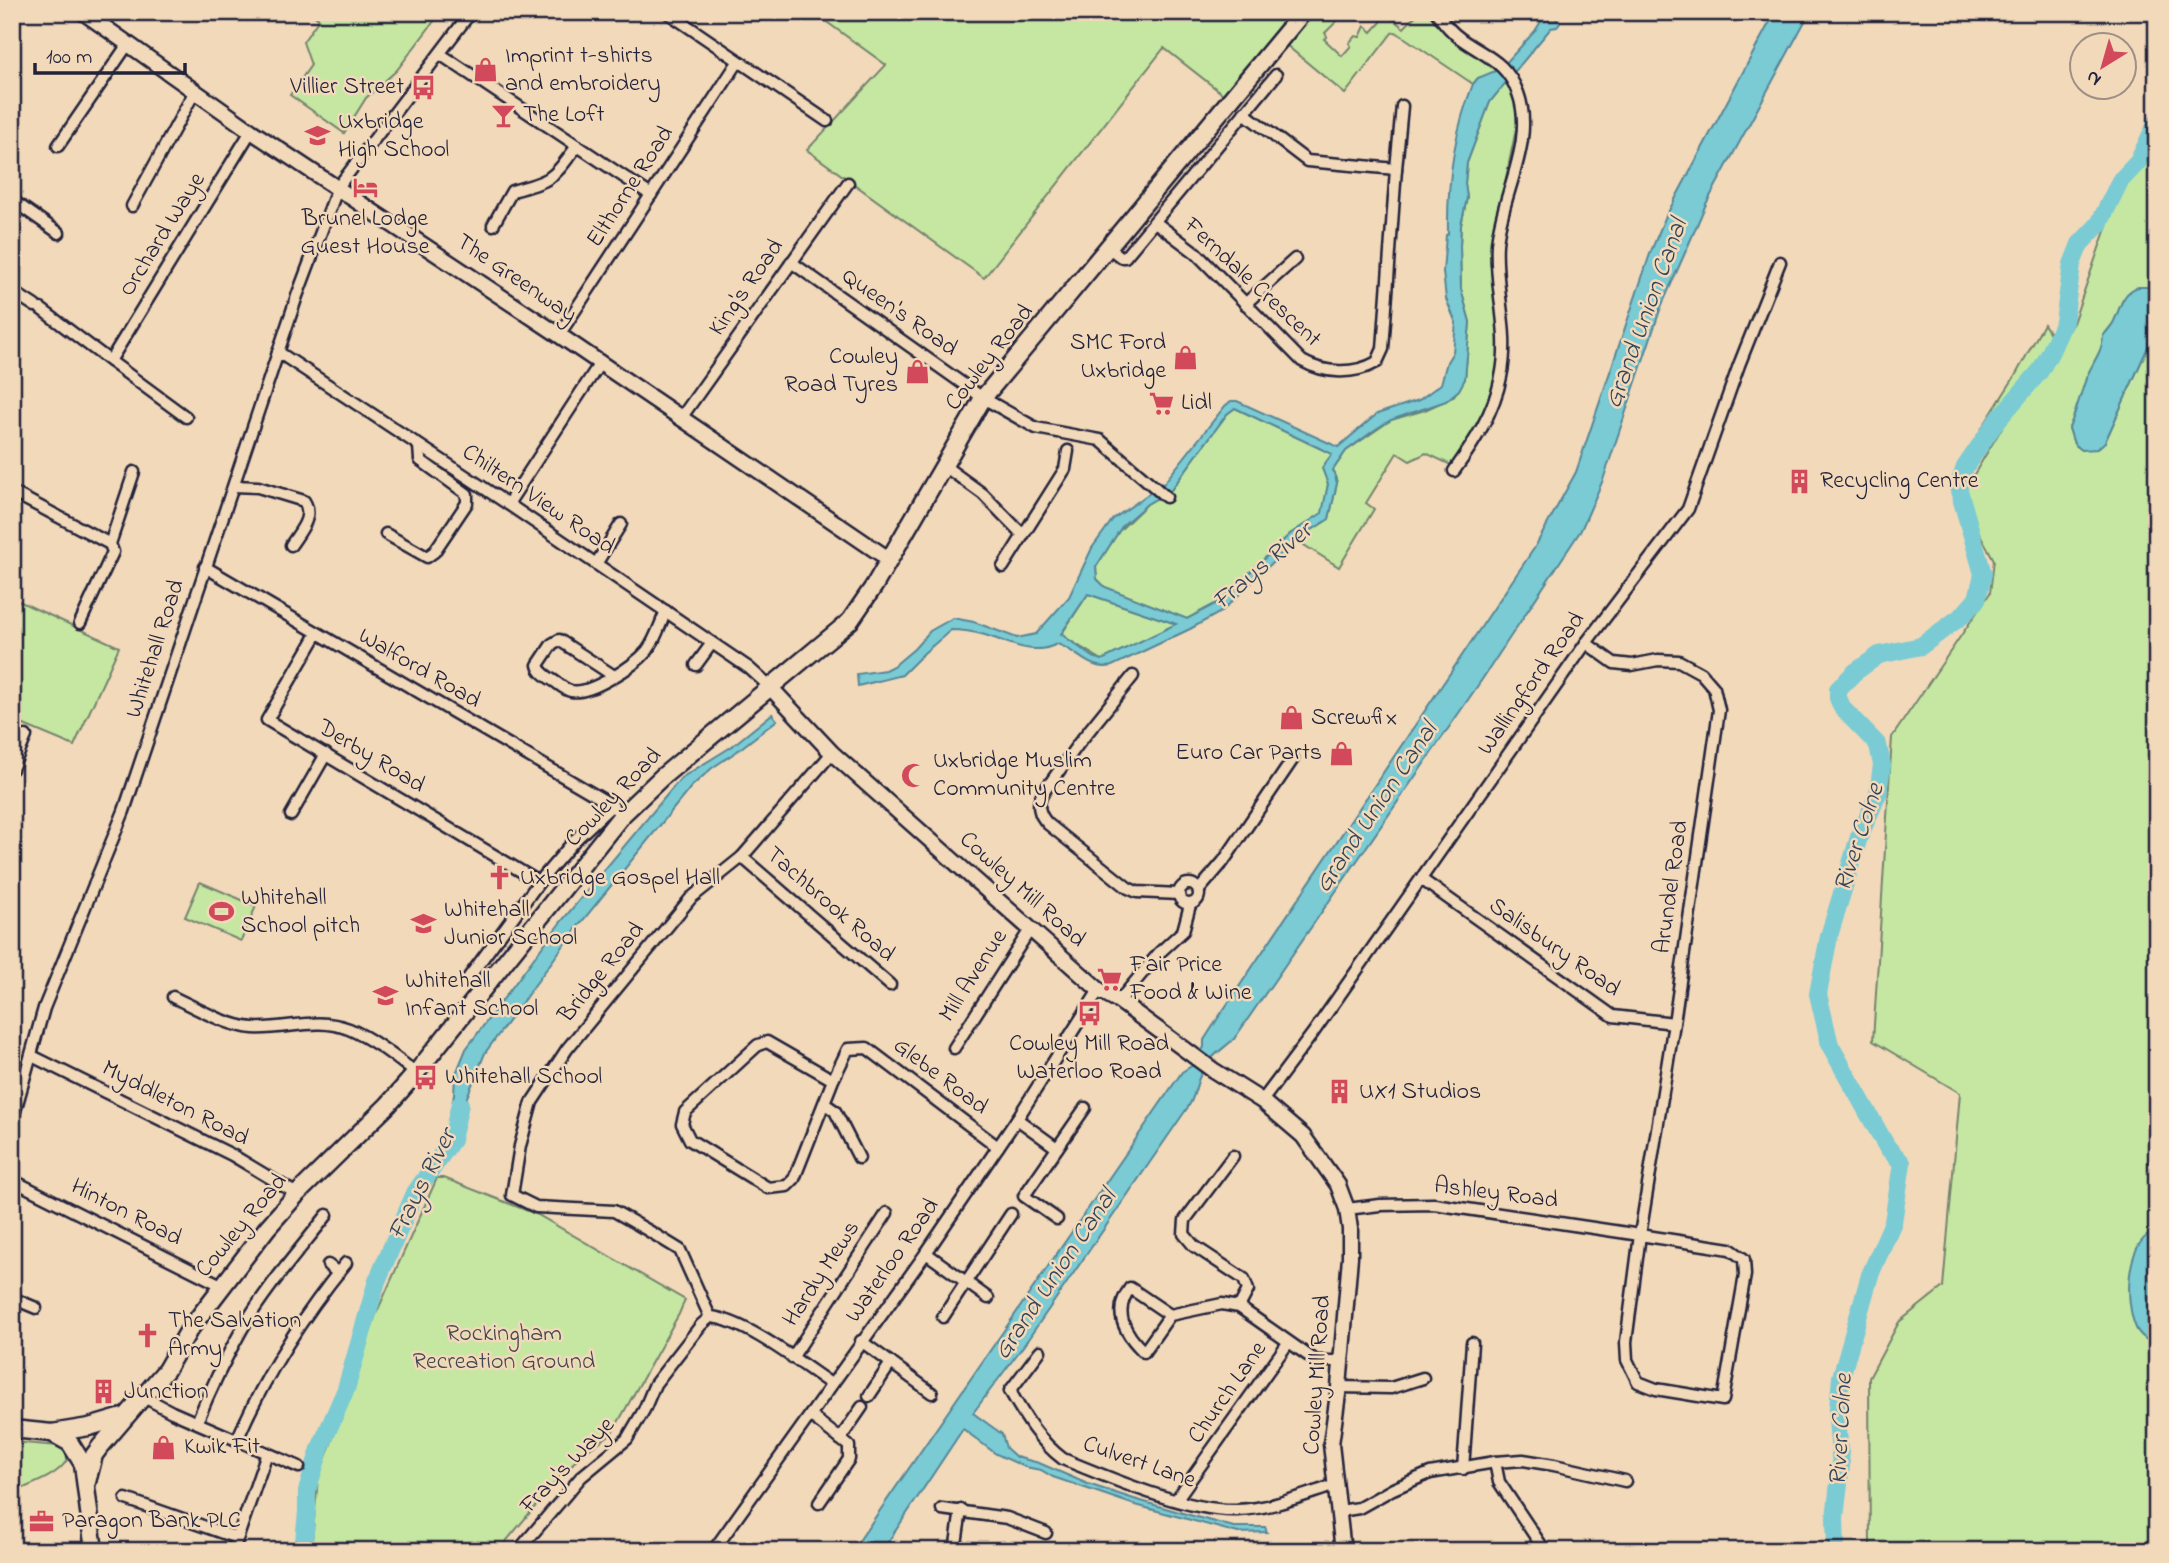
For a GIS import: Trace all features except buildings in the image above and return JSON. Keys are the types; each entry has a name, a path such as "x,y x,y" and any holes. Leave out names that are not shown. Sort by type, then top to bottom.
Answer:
{"main road":[{"name":"Cowley Road","path":"87,1482 94,1455 123,1417 166,1370 189,1330 221,1285 297,1194 388,1105 416,1073 483,991 617,810 778,696 850,621 890,559 983,398 1303,12"},
{"name":"Cowley Road","path":"12,1429 52,1433 89,1427 123,1417"},
{"path":"52,1433 70,1443 79,1455 87,1482 94,1551"}],"street":[{"name":"The Greenway","path":"83,12 251,131 890,559"},
{"name":"Whitehall Road","path":"12,1122 44,1008 124,811 278,352 338,187 471,12"},
{"path":"667,12 827,121"},
{"path":"1436,12 1461,39 1499,63 1512,81 1524,119 1519,153 1497,240 1497,286 1505,330 1502,375 1477,438 1454,471"},
{"path":"58,146 128,44"},
{"path":"440,54 651,195"},
{"name":"Elthorne Road","path":"559,335 738,62"},
{"path":"1109,248 1125,257 1276,75"},
{"path":"1245,81 1260,93"},
{"path":"132,206 195,92"},
{"path":"1244,113 1307,161 1396,169 1402,106"},
{"name":"Orchard Waye","path":"110,361 251,131"},
{"path":"493,225 512,191 549,180 577,145"},
{"name":"Ferndale Crescent","path":"1155,222 1196,253 1293,354 1312,367 1342,372 1359,369 1377,362 1383,349 1396,169"},
{"name":"King's Road","path":"681,418 848,183"},
{"path":"12,200 59,233"},
{"path":"1245,304 1295,259"},
{"name":"Queen's Road","path":"791,261 983,398 1036,428 1100,440 1166,497"},
{"name":"Wallingford Road","path":"1262,1101 1586,643 1688,509 1739,365 1780,262"},
{"path":"12,291 38,307 186,417"},
{"name":"Chiltern View Road","path":"278,352 750,668 778,696"},
{"path":"508,504 600,363"},
{"path":"386,534 427,558 434,552 467,503 467,494 420,460 419,446"},
{"path":"1003,567 1065,469 1068,451"},
{"path":"943,465 983,494 1022,534"},
{"path":"80,623 113,552 110,544 134,472"},
{"path":"234,486 258,487 304,501 308,518 291,545"},
{"path":"12,492 110,544"},
{"path":"596,564 621,524"},
{"name":"Walford Road","path":"205,567 617,810"},
{"path":"614,676 559,640 552,644 538,665 540,671 572,692 590,688 614,676 645,653 666,611"},
{"name":"Derby Road","path":"317,634 267,720 539,882"},
{"path":"696,665 712,643"},
{"name":"Arundel Road","path":"1586,643 1614,663 1632,665 1658,660 1679,661 1701,673 1714,688 1719,710 1640,1235 1626,1342 1627,1360 1638,1382 1656,1389 1723,1400 1745,1275 1744,1259 1730,1249 1640,1235"},
{"path":"1133,676 1050,783 1039,802 1040,810 1048,824 1128,888 1137,892 1179,894"},
{"name":"Cowley Mill Road","path":"778,696 832,753 1100,990 1213,1070 1262,1101 1313,1147 1338,1185 1347,1209 1350,1229 1339,1387 1331,1444 1343,1551"},
{"path":"12,769 26,736"},
{"name":"Bridge Road","path":"710,1317 680,1250 614,1211 536,1207 512,1195 520,1146 532,1102 567,1049 691,898 742,857 832,753"},
{"path":"291,815 326,754"},
{"path":"1119,1001 1159,953 1183,931 1190,905 1199,898 1199,890 1223,862 1293,759"},
{"path":"483,991 469,977 539,882 575,840 617,810"},
{"name":"Tachbrook Road","path":"742,857 890,985"},
{"name":"Salisbury Road","path":"1421,879 1613,1016 1674,1023"},
{"path":"1190,905 1183,903 1179,894 1181,888 1187,884 1194,885 1199,890"},
{"name":"Mill Avenue","path":"954,1048 1031,928"},
{"name":"Waterloo Road","path":"713,1551 926,1253 1100,990"},
{"path":"173,997 210,1015 251,1028 314,1021 347,1028 378,1044 416,1073"},
{"path":"768,1042 833,1080 794,1179 787,1186 768,1188 690,1140 682,1124 685,1112 758,1045 768,1042"},
{"name":"Glebe Road","path":"833,1080 848,1049 867,1048 998,1147"},
{"name":"Myddleton Road","path":"32,1056 232,1155 297,1194"},
{"path":"825,1104 835,1111 859,1158"},
{"path":"1057,1219 1024,1196 1085,1108"},
{"path":"1017,1119 1057,1148"},
{"path":"1233,1156 1185,1220 1184,1234 1194,1246 1244,1279 1248,1290 1239,1307"},
{"name":"Hinton Road","path":"12,1180 221,1285"},
{"name":"Ashley Road","path":"1347,1209 1434,1204 1640,1235"},
{"name":"Hardy Mews","path":"792,1358 887,1213"},
{"path":"943,1317 1011,1214"},
{"path":"197,1422 214,1381 244,1326 285,1266 327,1215"},
{"path":"926,1253 988,1298"},
{"path":"237,1440 255,1397 277,1359 308,1310 345,1263"},
{"path":"328,1265 338,1273"},
{"path":"1170,1315 1130,1288 1122,1299 1122,1319 1132,1340 1144,1352 1170,1315 1222,1304 1239,1307 1316,1361 1340,1362"},
{"path":"12,1298 36,1308"},
{"path":"710,1317 724,1318 831,1384"},
{"name":"Fray's Waye","path":"518,1551 581,1476 627,1439 655,1384 710,1317"},
{"path":"861,1341 932,1393"},
{"name":"Church Lane","path":"1176,1500 1289,1343"},
{"path":"1462,1469 1472,1343"},
{"name":"Culvert Lane","path":"1040,1351 1010,1391 1034,1432 1063,1459 1176,1500 1215,1510 1272,1506 1336,1485"},
{"path":"869,1395 891,1363"},
{"path":"1339,1387 1391,1388 1423,1378"},
{"path":"144,1397 299,1467"},
{"path":"840,1439 862,1407"},
{"path":"810,1415 849,1446 849,1459 819,1503"},
{"path":"233,1551 267,1453"},
{"path":"1494,1462 1499,1482 1545,1551"},
{"path":"1340,1511 1359,1508 1430,1473 1494,1462 1534,1462 1625,1481"},
{"path":"126,1499 237,1538"},
{"path":"942,1509 1007,1518 1046,1533"},
{"path":"955,1551 961,1510"}],"green space":[{"path":"309,12 441,12 397,70 366,98 344,133 290,95 311,65 303,42 319,19"},
{"path":"813,12 1302,12 1228,98 1164,48 984,278 807,150 886,65"},
{"path":"1311,12 1344,12 1347,15 1341,17 1325,33 1327,36 1324,39 1342,56 1355,36 1360,37 1365,26 1372,32 1381,22 1381,16 1376,12 1384,12 1404,28 1419,12 1428,12 1446,34 1495,67 1493,68 1496,73 1478,78 1473,84 1396,32 1392,33 1345,94 1285,44"},
{"path":"1506,81 1516,105 1518,119 1490,256 1500,336 1500,354 1493,389 1471,436 1451,465 1426,453 1410,461 1397,453 1366,503 1374,509 1339,567 1296,540 1329,519 1337,483 1333,470 1346,451 1391,420 1425,410 1453,397 1465,379 1470,322 1461,289 1460,246 1467,198 1467,163 1490,102"},
{"path":"2157,131 2157,291 2150,287 2123,299 2114,322 2103,336 2103,345 2086,378 2069,428 2074,444 2082,450 2105,442 2157,327 2157,1233 2152,1232 2137,1330 2157,1346 2157,1551 1870,1551 1869,1378 1899,1322 1943,1287 1960,1093 1873,1041 1892,737 1990,593 1994,560 1975,525 1964,491 2003,426 2073,323 2122,182 2141,164"},
{"path":"2044,324 2052,337 2039,360 2007,400 1980,443 1980,431"},
{"path":"1235,408 1332,454 1322,468 1328,484 1323,513 1290,534 1219,602 1187,619 1105,587 1097,579 1096,567 1119,531 1147,504 1171,490 1227,414"},
{"path":"1088,594 1177,624 1102,660 1061,635"},
{"path":"12,598 119,647 74,746 12,720"},
{"name":"Whitehall School pitch","path":"200,882 256,906 241,941 185,917"},
{"name":"Rockingham Recreation Ground","path":"437,1178 444,1178 538,1215 685,1300 612,1433 581,1455 498,1551 311,1551 318,1479 376,1314"},
{"path":"12,1442 59,1446 66,1452 67,1460 50,1476 12,1493"}],"water":[{"path":"1547,12 1561,22 1557,27 1551,28 1512,75 1504,65 1535,31"},
{"name":"Grand Union Canal","path":"1775,12 1810,12 1706,204 1661,307 1603,480 1581,530 1483,678 1234,1039 1206,1065 1188,1107 1024,1345 973,1413 1002,1434 1006,1448 1016,1457 1134,1499 1234,1527 1265,1527 1267,1532 1238,1533 1132,1504 1053,1477 1041,1470 1025,1467 996,1454 963,1429 882,1551 852,1551 1182,1072 1193,1065 1218,1018 1535,547 1576,472 1651,251 1665,218"},
{"path":"1500,69 1508,80 1490,102 1467,163 1467,198 1460,246 1461,289 1470,322 1465,379 1459,390 1446,401 1391,420 1346,451 1333,470 1337,483 1329,519 1296,540 1221,612 1112,666 1097,666 1057,644 1048,648 1030,649 981,634 951,630 902,675 858,686 857,674 885,670 895,665 930,631 953,618 974,622 1017,638 1036,634 1069,597 1092,548 1113,519 1164,483 1231,401 1237,401 1338,447 1377,414 1419,400 1441,384 1447,362 1453,352 1456,323 1446,299 1443,272 1448,234 1450,176 1466,102 1478,78","holes":["1235,408 1332,454 1322,468 1328,484 1322,513 1290,534 1219,602 1187,619 1105,587 1097,579 1096,567 1123,525 1147,504 1171,490 1227,414","1088,594 1176,624 1102,660 1093,657 1061,634"]},
{"path":"2138,287 2150,287 2157,291 2157,327 2105,442 2097,449 2082,450 2074,444 2069,428 2103,336 2113,323 2125,297"},
{"path":"772,714 777,720 691,787 575,930 485,1053 467,1097 459,1127 448,1122 455,1076 466,1049 560,923 681,778 731,747"},
{"path":"2152,1232 2157,1233 2157,1346 2136,1328 2129,1291 2132,1262 2143,1239"}],"waterway":[{"name":"River Colne","path":"1836,1551 1835,1518 1841,1465 1837,1419 1841,1377 1870,1275 1893,1222 1902,1163 1887,1147 1830,1045 1818,994 1829,936 1859,837 1878,794 1882,765 1878,745 1843,709 1838,698 1838,689 1855,672 1879,655 1921,646 1963,615 1977,599 1983,574 1958,487 1965,467 1996,422 2040,371 2064,322 2072,264 2080,244 2099,224 2120,181 2138,162 2157,122"},
{"name":"Frays River","path":"303,1551 307,1491 321,1446 346,1389 377,1281 415,1193 452,1140 460,1104"}],"place":[{"name":"Imprint t-shirts and embroidery","path":"485,70"},
{"name":"Villier Street","path":"424,87"},
{"name":"The Loft","path":"503,115"},
{"name":"Uxbridge High School","path":"318,136"},
{"name":"Brunel Lodge Guest House","path":"365,188"},
{"name":"SMC Ford Uxbridge","path":"1186,357"},
{"name":"Cowley Road Tyres","path":"918,371"},
{"name":"Lidl","path":"1161,403"},
{"name":"Recycling Centre","path":"1800,481"},
{"name":"Screwfix","path":"1291,718"},
{"name":"Euro Car Parts","path":"1342,753"},
{"name":"Uxbridge Muslim Community Centre","path":"913,775"},
{"name":"Uxbridge Gospel Hall","path":"500,878"},
{"name":"Whitehall School pitch","path":"221,912"},
{"name":"Whitehall Junior School","path":"424,924"},
{"name":"Fair Price Food & Wine","path":"1110,979"},
{"name":"Whitehall Infant School","path":"385,995"},
{"name":"Cowley Mill Road Waterloo Road","path":"1089,1013"},
{"name":"Whitehall School","path":"425,1077"},
{"name":"UX1 Studios","path":"1339,1092"},
{"name":"The Salvation Army","path":"148,1335"},
{"name":"Junction","path":"104,1392"},
{"name":"Kwik Fit","path":"164,1447"},
{"name":"Paragon Bank PLC","path":"42,1521"}]}
